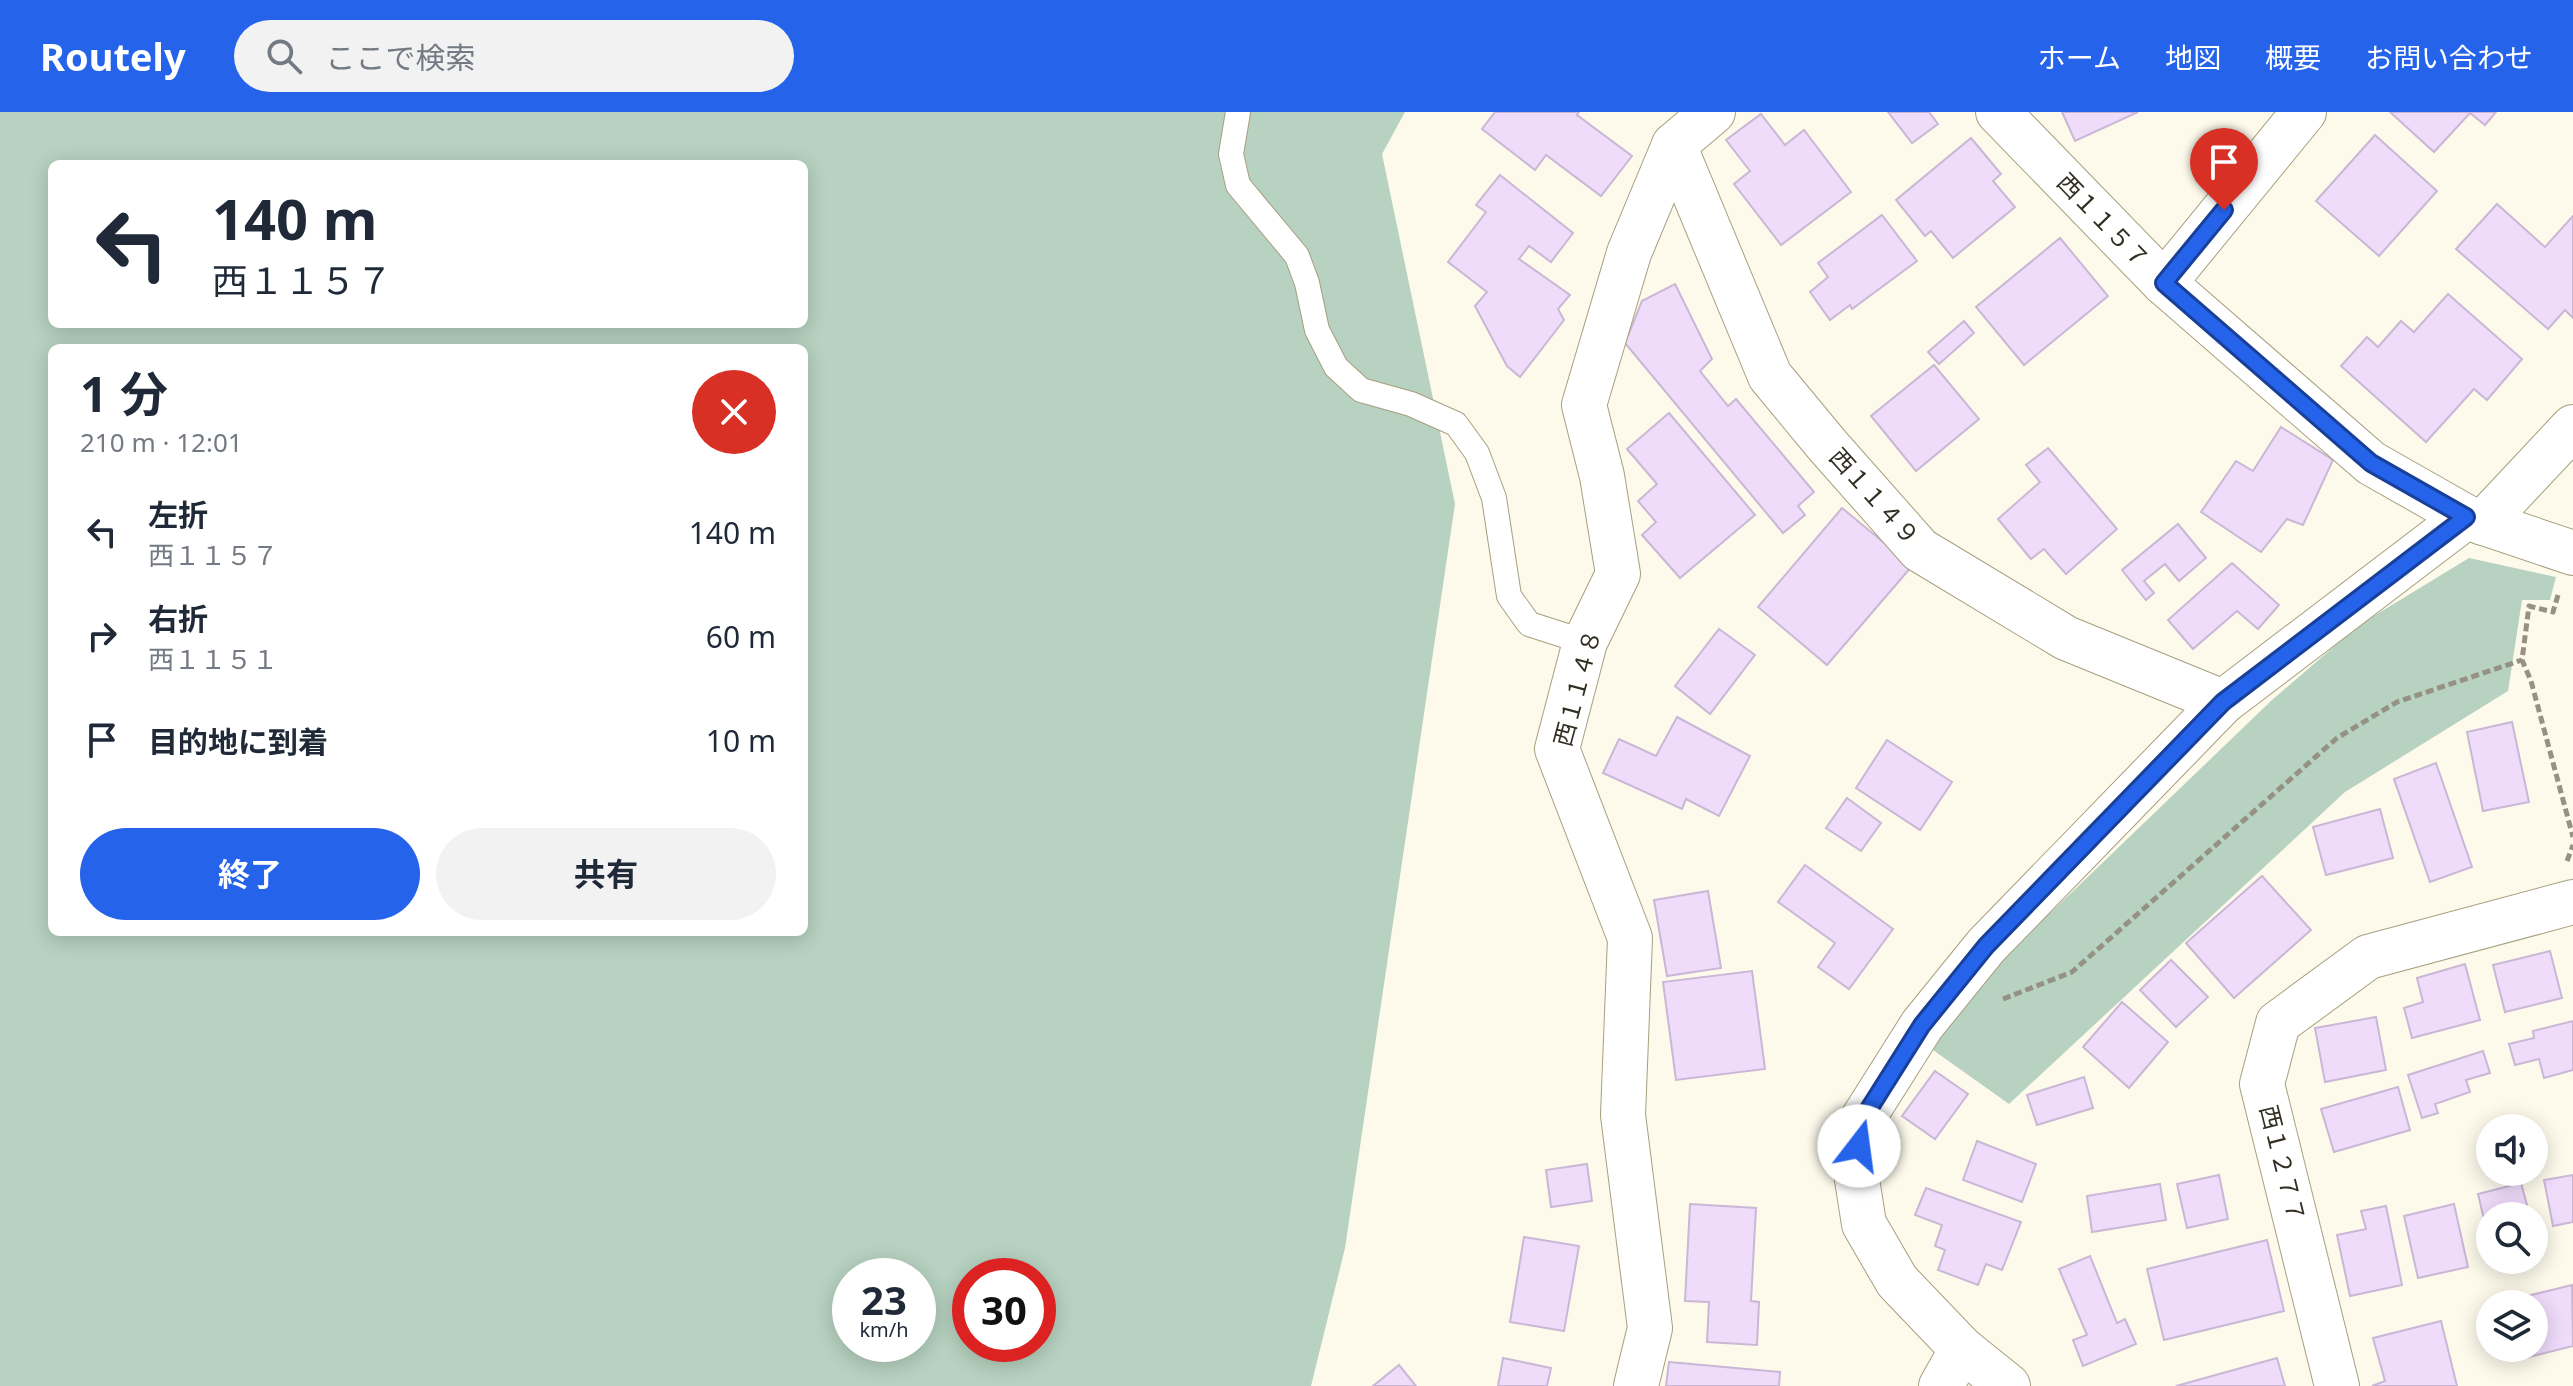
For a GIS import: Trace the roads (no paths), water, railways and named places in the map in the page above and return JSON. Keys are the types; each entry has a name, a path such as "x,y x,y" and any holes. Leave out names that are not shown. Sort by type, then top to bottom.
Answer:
{"street":[{"name":"西１１４８","path":"1636,1386 1650,1328 1623,1115 1630,938 1557,749 1585,642 1618,574 1602,476 1584,405 1629,253 1674,145 1713,112"},
{"name":"西１１５７","path":"1998,112 2164,283 2371,463 2475,520 2573,553"},
{"path":"2164,283 2304,112"},
{"name":"西１１４９","path":"1674,145 1770,376 1920,550 2066,638 2223,702"},
{"path":"2008,1386 1962,1349 1897,1281 1864,1224 1856,1173 1862,1120 1922,1025 1986,946 2223,702 2475,520 2573,427"},
{"name":"西１２７７","path":"2337,1386 2262,1084 2278,1023 2368,957 2573,902"},
{"path":"1941,1386 1962,1349"}],"lane":[{"path":"1238,112 1231,154 1238,185 1297,256 1307,283 1317,330 1336,367 1361,390 1411,404 1456,424 1477,453 1494,498 1509,596 1529,624 1585,642"}]}
